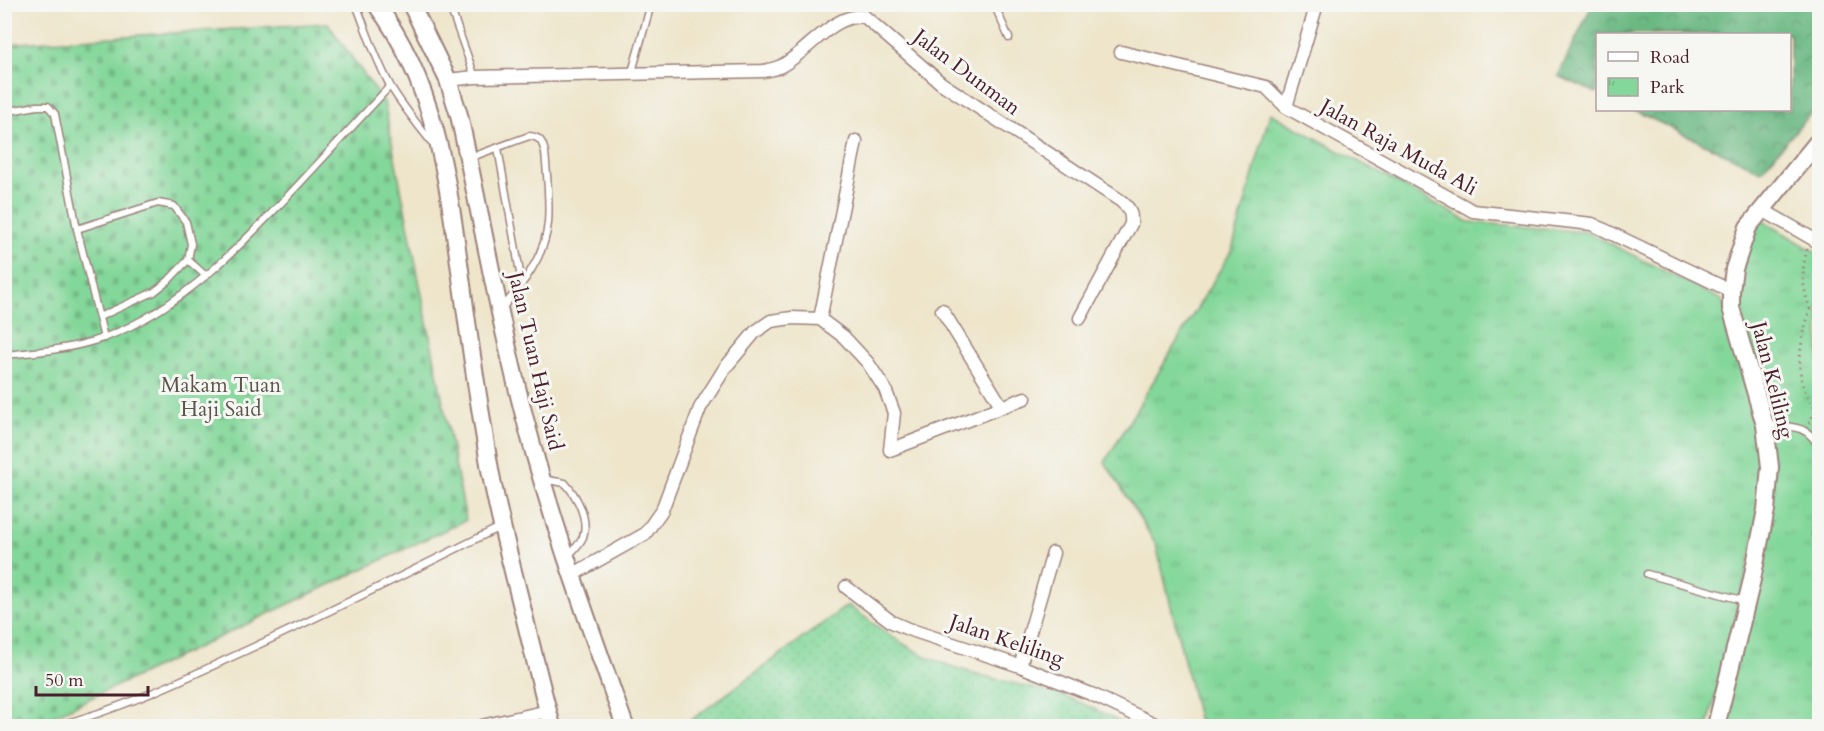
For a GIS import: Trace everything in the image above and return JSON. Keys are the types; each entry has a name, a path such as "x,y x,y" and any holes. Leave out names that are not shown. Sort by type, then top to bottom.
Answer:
{"main road":[{"path":"376,4 410,60 429,104 443,156 450,192 468,334 500,527 550,719"},
{"name":"Jalan Tuan Haji Said","path":"411,4 448,80 468,159 531,444 572,575 625,726"},
{"name":"Jalan Keliling","path":"1716,726 1766,510 1770,467 1766,425 1731,308 1734,269 1748,227 1820,139"}],"street":[{"name":"Jalan Raja Muda Ali","path":"1286,107 1317,4"},
{"name":"Jalan Dunman","path":"448,80 475,77 632,72 763,71 780,67 846,18 856,15 865,17 941,82 1129,208 1132,215 1131,224 1080,318"},
{"name":"Jalan Raja Muda Ali","path":"1120,52 1266,87 1286,107 1473,211 1592,224 1731,291"},
{"path":"820,320 856,141"},
{"path":"1761,209 1820,243"},
{"path":"942,310 1002,407"},
{"path":"572,575 645,534 662,510 700,408 725,368 755,333 771,321 792,318 820,320 844,337 868,363 885,389 894,414 890,450 1025,399"},
{"path":"1020,666 1053,553"},
{"name":"Jalan Keliling","path":"846,587 892,622 908,630 1020,666 1091,694 1158,726"},
{"path":"482,726 550,719"}],"lane":[{"path":"356,4 390,86 411,117 443,156"},
{"path":"449,4 475,77"},
{"path":"632,72 651,4"},
{"path":"994,4 1009,38"},
{"path":"4,355 63,349 104,338 150,315 206,276 251,235 390,86"},
{"path":"4,112 37,106 48,106 52,110 77,229 104,338"},
{"path":"468,159 529,136 536,136 542,141 545,152 548,224 541,249 522,284 500,310"},
{"path":"498,148 522,284"},
{"path":"77,229 158,203 174,206 186,222 191,244 188,260 154,292 99,317"},
{"path":"188,260 206,276"},
{"path":"1766,425 1793,426 1805,430 1819,447 1820,452"},
{"path":"542,479 565,483 577,500 584,534 567,558"},
{"path":"1815,535 1820,505"},
{"path":"56,726 91,717 155,693 304,624 500,527"},
{"path":"1647,574 1746,602"}],"path":[{"path":"1799,244 1807,249 1802,269 1803,289 1810,309 1802,338 1800,379 1805,396 1818,411 1805,430"},
{"path":"1810,309 1820,304"}],"green space":[{"path":"1592,5 1819,5 1819,104 1761,171 1635,111 1791,111 1791,33 1596,33 1596,93 1558,76"},
{"name":"Makam Tuan Haji Said","path":"327,23 384,102 466,520 32,726 5,726 5,46 19,43"},
{"path":"1270,113 1469,222 1587,232 1722,300 1761,424 1765,466 1762,510 1708,726 1200,726 1156,544 1105,462 1232,250"},
{"path":"1760,219 1819,254 1819,726 1721,726 1774,472 1735,313 1739,262"},
{"path":"848,605 893,637 929,658 969,672 1063,696 1128,726 683,726"}]}
